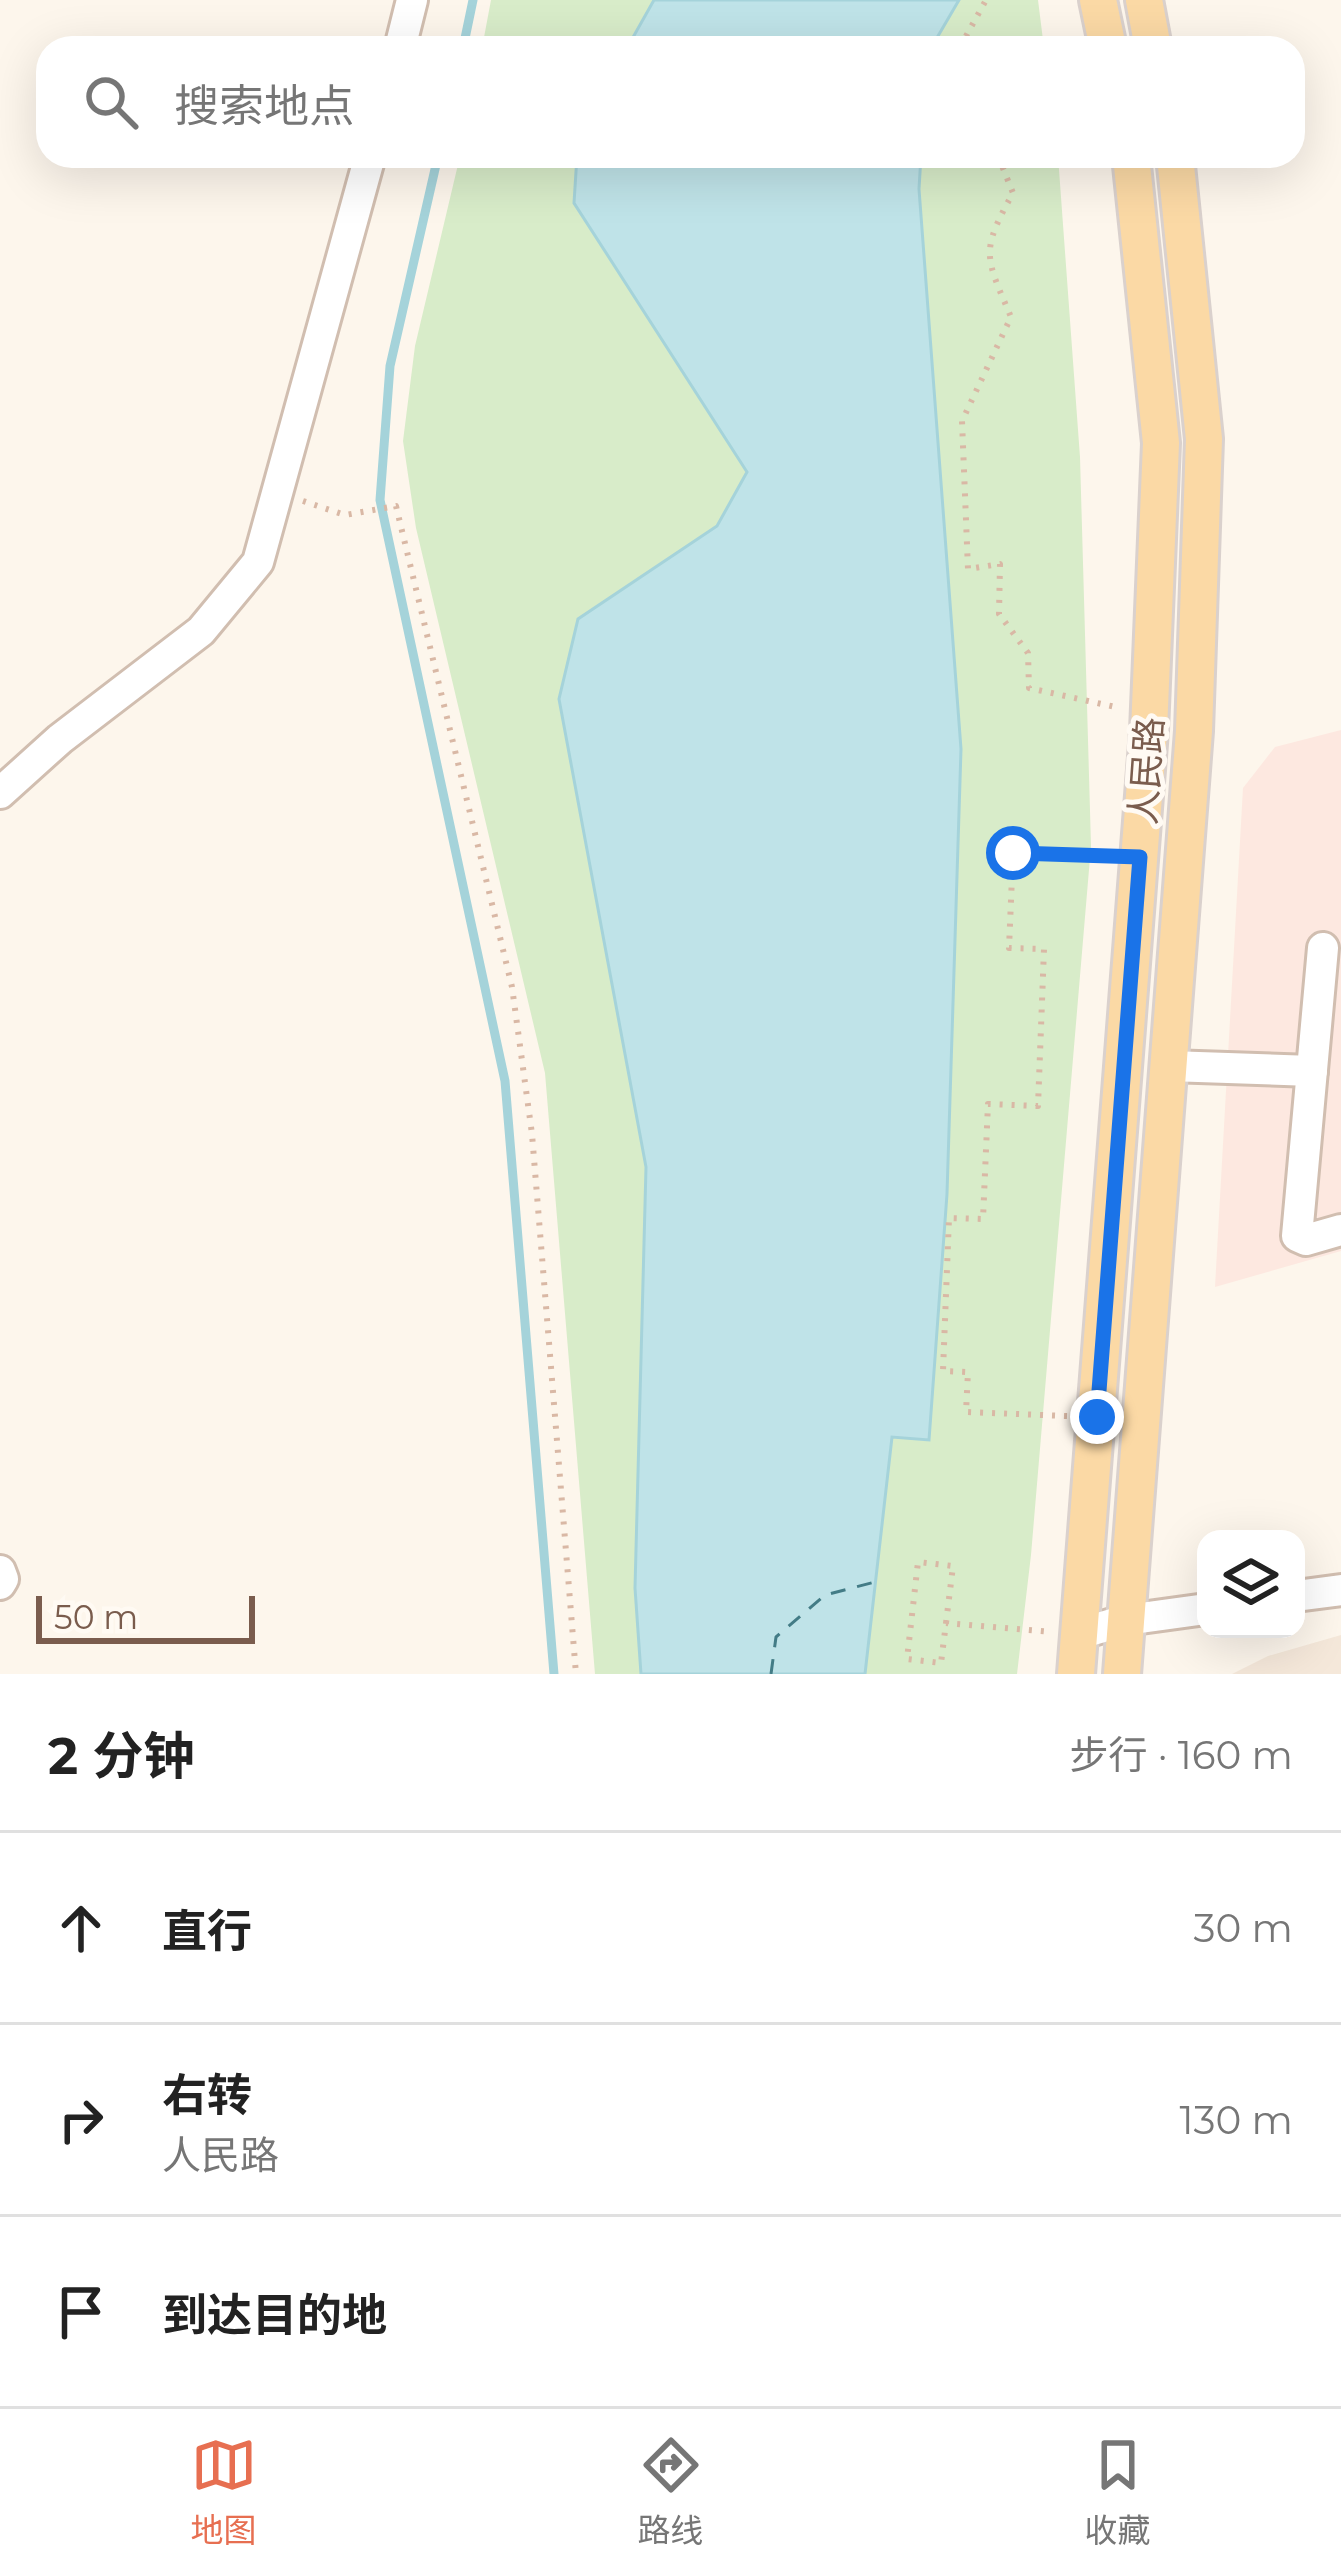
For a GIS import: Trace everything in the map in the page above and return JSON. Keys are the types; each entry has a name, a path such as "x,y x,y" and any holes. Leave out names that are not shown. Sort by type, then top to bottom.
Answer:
{"main road":[{"path":"1098,0 1106,36"},
{"path":"1144,0 1151,36"},
{"name":"人民路","path":"1076,1674 1150,713 1161,443 1132,168"},
{"name":"人民路","path":"1122,1674 1194,731 1204,439 1176,168"}],"street":[{"path":"403,36 412,0"},
{"path":"0,793 60,739 201,631 258,562 367,168"},
{"path":"1323,948 1297,1236 1306,1240 1341,1230"},
{"path":"1169,1066 1312,1071"},
{"path":"0,1571 0,1584"},
{"path":"1305,1595 1341,1590"},
{"path":"1079,1634 1126,1620 1197,1610"}],"path":[{"path":"966,36 986,0"},
{"path":"1003,168 1013,194 991,233 987,262 1011,316 962,421 968,569 1000,564 999,614 1028,653 1029,688 1150,713"},
{"path":"275,492 345,515 396,506 512,986 532,1134 576,1674"},
{"path":"1097,1417 966,1412 968,1372 943,1371 949,1219 983,1220 988,1105 1038,1106 1044,950 1010,948 1013,853 1140,857"},
{"path":"918,1562 953,1566 946,1623 941,1663 907,1659 918,1562"},
{"path":"946,1623 1079,1634"}],"shaded area":[{"path":"1341,730 1341,1251 1215,1287 1243,788 1275,747"},
{"path":"1341,1635 1341,1674 1232,1674 1268,1656"}],"green space":[{"path":"491,0 1038,0 1042,36 484,36"},
{"path":"457,168 1059,168 1080,457 1091,846 1017,1674 595,1674 545,1073 416,528 403,441 415,346"}],"water":[{"path":"654,0 959,0 938,36 634,36"},
{"path":"576,168 920,168 961,749 947,1194 929,1440 892,1437 865,1674 641,1674 635,1588 646,1167 559,699 578,619 717,526 747,472 574,203"}],"waterway":[{"path":"466,36 473,0"},
{"path":"435,168 390,366 380,500 505,1081 554,1674"}],"ferry route":[{"path":"771,1674 776,1637 825,1595 875,1582"}],"route":[{"path":"1013,853 1140,857 1097,1417"}]}
